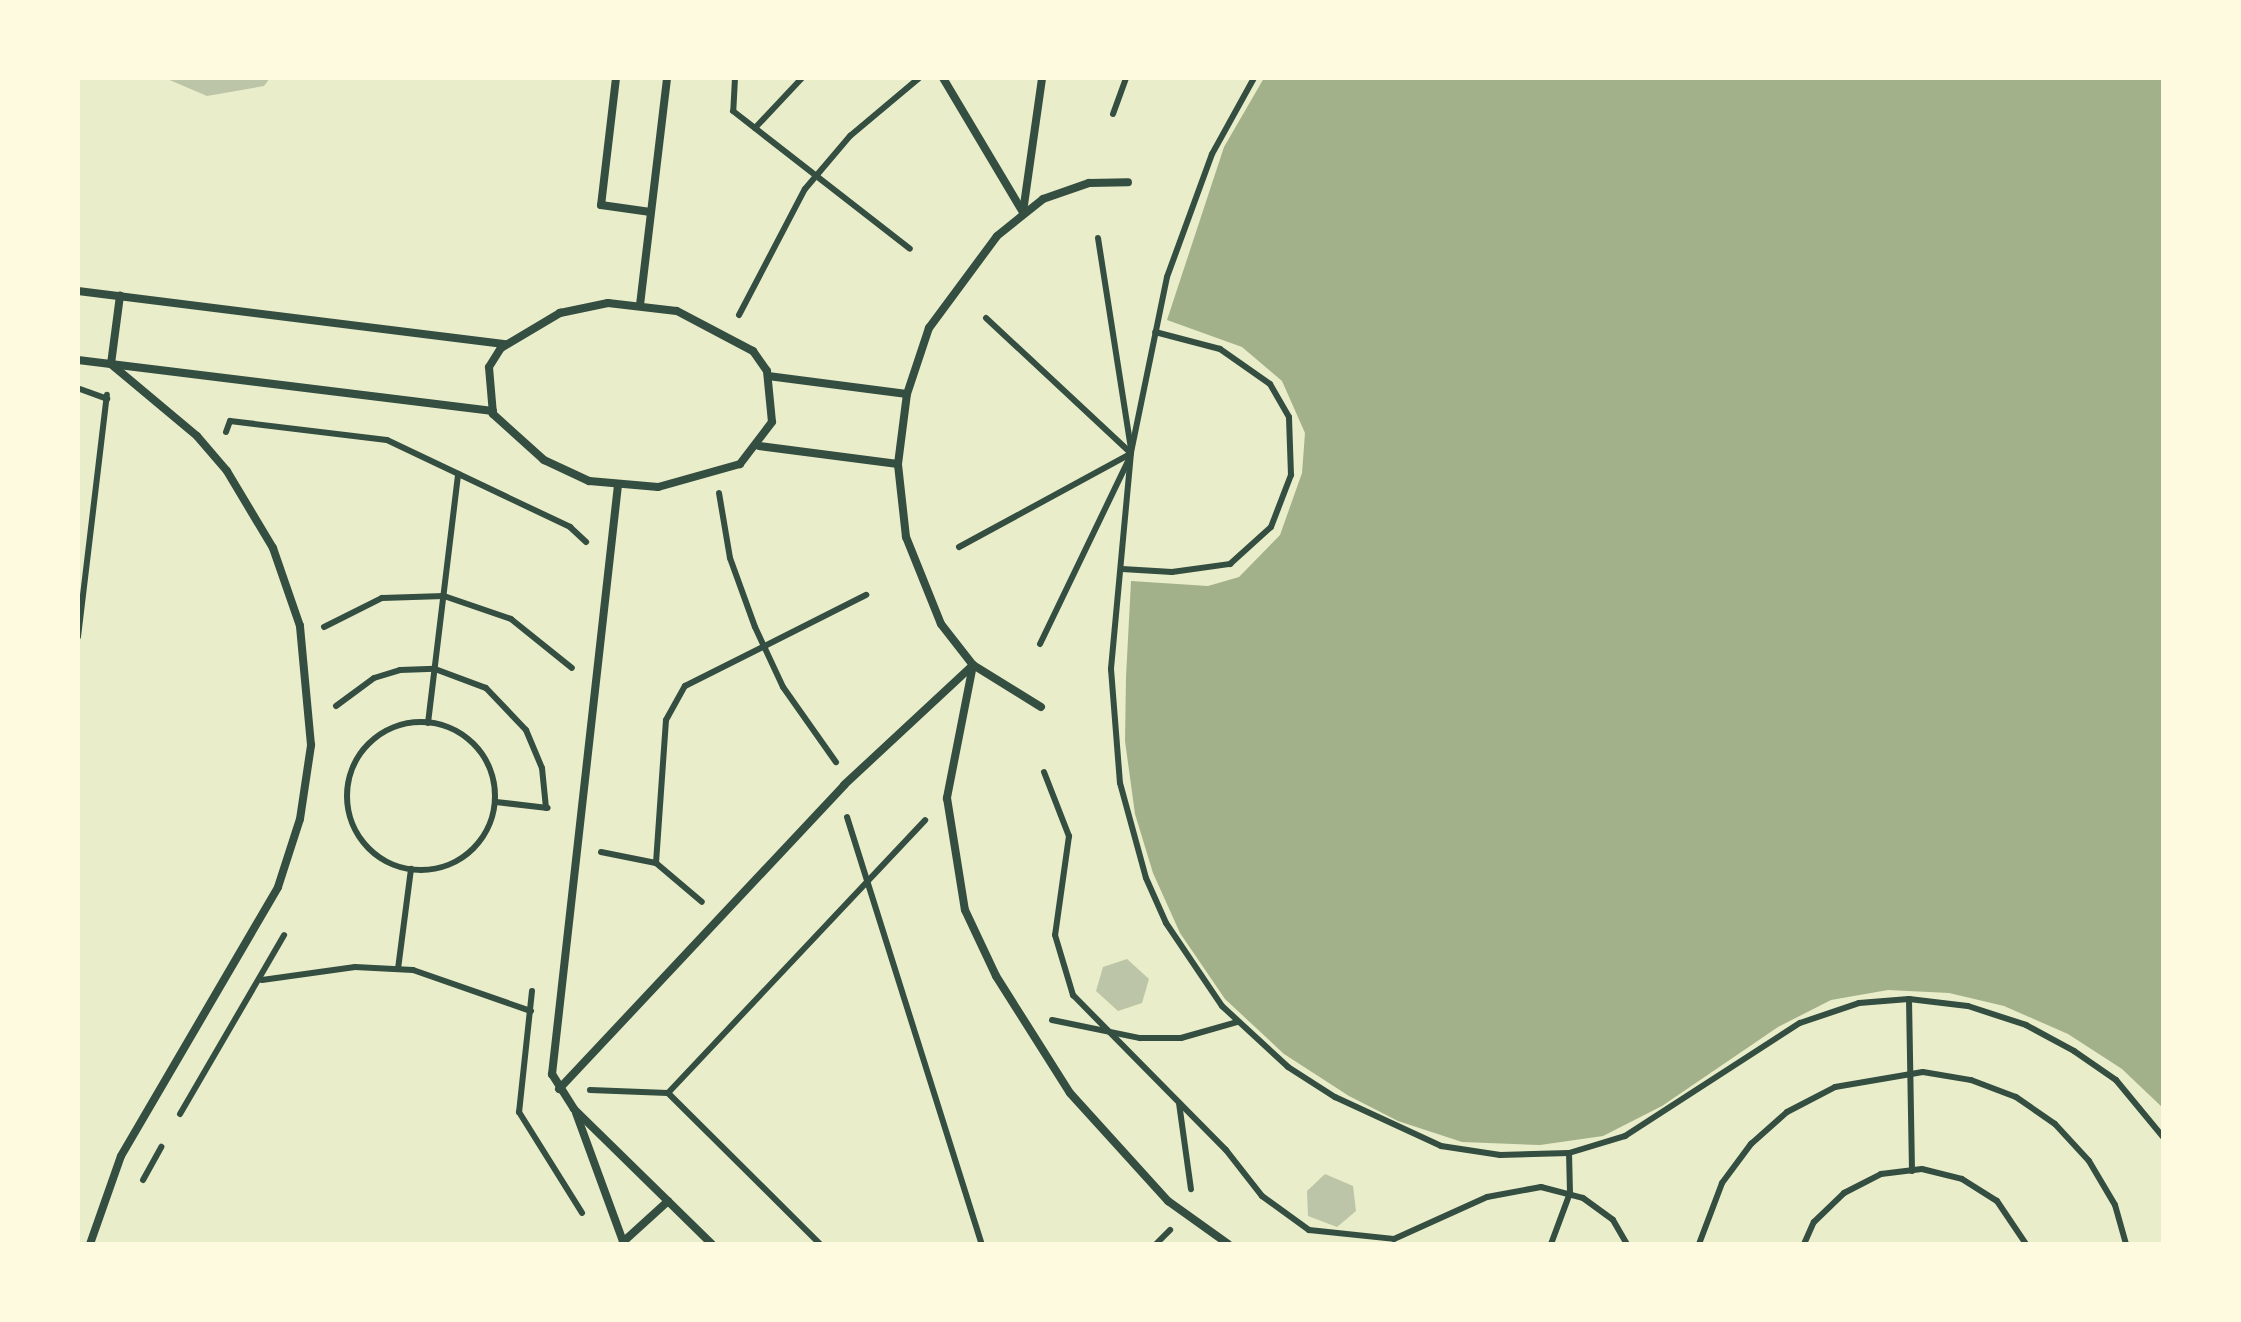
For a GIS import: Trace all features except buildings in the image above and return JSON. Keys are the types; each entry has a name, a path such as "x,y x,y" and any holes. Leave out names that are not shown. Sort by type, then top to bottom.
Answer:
{"lane":[{"path":"616,78 601,206 652,212"},
{"path":"640,305 668,78"},
{"path":"942,78 1022,212"},
{"path":"1022,212 1042,78"},
{"path":"1041,708 973,665 941,624 906,537 898,464 907,394 928,328 953,288 1022,212 1089,183 1128,182"},
{"path":"78,291 506,344"},
{"path":"112,364 120,296"},
{"path":"78,360 493,411 544,460 618,485 658,487 717,475 759,446 772,422 768,376 753,351 731,335 677,311 640,305 585,306 539,322 506,344 489,367 493,411"},
{"path":"90,1244 121,1156 222,992 278,888 300,819 311,745 308,668 273,548 235,484 197,436 112,364"},
{"path":"768,376 907,394"},
{"path":"759,446 898,464"},
{"path":"618,485 554,1023 552,1074 574,1109 712,1244"},
{"path":"559,1089 844,785 973,665"},
{"path":"973,665 947,798 965,910 1016,1011 1081,1106 1186,1213 1228,1244"},
{"path":"574,1109 624,1244 668,1201"}],"path":[{"path":"734,78 733,111 910,250"},
{"path":"755,128 802,78"},
{"path":"731,335 764,258 816,176 876,110 919,78"},
{"path":"1112,114 1126,78"},
{"path":"1254,78 1184,220 1155,332 1131,453 1111,669 1131,832 1166,923 1237,1022 1288,1067 1335,1097 1440,1146 1500,1155 1569,1153 1626,1136 1800,1024 1859,1004 1909,999 1968,1006 2042,1034 2116,1080 2164,1138"},
{"path":"1040,644 1131,453 1098,238"},
{"path":"986,318 1131,453"},
{"path":"1122,568 1172,572 1230,564 1271,526 1291,475 1289,417 1270,384 1220,349 1155,332"},
{"path":"78,637 112,364"},
{"path":"78,388 107,399"},
{"path":"233,441 225,430 230,421 387,440 458,474 428,722"},
{"path":"959,547 1131,453"},
{"path":"717,475 730,558 763,644 783,687 840,768 844,785 842,804 982,1244"},
{"path":"324,627 382,598 444,596 511,619 573,669"},
{"path":"656,863 666,720 674,702 698,675 866,596"},
{"path":"320,612 328,644"},
{"path":"336,706 374,678 435,669 486,688 515,713 542,768 546,808"},
{"path":"335,693 336,716"},
{"path":"428,722 475,746 496,802 481,841 462,858 411,869 368,848 353,828 346,792 356,763 374,741 400,725 428,722"},
{"path":"1044,772 1069,836 1056,904 1060,966 1073,995 1105,1033 1178,1102 1262,1196 1325,1234 1394,1240 1504,1191 1540,1186 1570,1193 1614,1220 1627,1244"},
{"path":"668,1093 947,798"},
{"path":"496,802 579,813"},
{"path":"574,851 656,863 681,879 716,921"},
{"path":"398,970 411,869"},
{"path":"222,992 316,970 398,970 476,987 554,1023"},
{"path":"1909,999 1912,1171"},
{"path":"1016,1011 1105,1033 1181,1038 1237,1022"},
{"path":"1699,1244 1722,1183 1751,1144 1788,1112 1829,1089 1910,1073 1971,1080 2016,1097 2056,1124 2089,1161 2115,1205 2126,1244"},
{"path":"559,1089 668,1093 820,1244"},
{"path":"1178,1102 1192,1180 1186,1213"},
{"path":"1551,1244 1570,1193 1569,1153"},
{"path":"1804,1244 1814,1222 1844,1193 1881,1174 1912,1171 1962,1179 1997,1201 2026,1244"}],"shaded area":[{"path":"1264,78 2163,78 2163,1108 2122,1069 2068,1034 2004,1006 1949,993 1888,990 1831,1000 1778,1027 1662,1106 1603,1136 1540,1145 1462,1142 1398,1121 1349,1096 1284,1054 1225,999 1180,933 1153,873 1135,814 1125,741 1126,677 1131,581 1208,586 1239,577 1280,535 1302,473 1305,433 1282,381 1242,347 1167,320 1224,147"}]}
